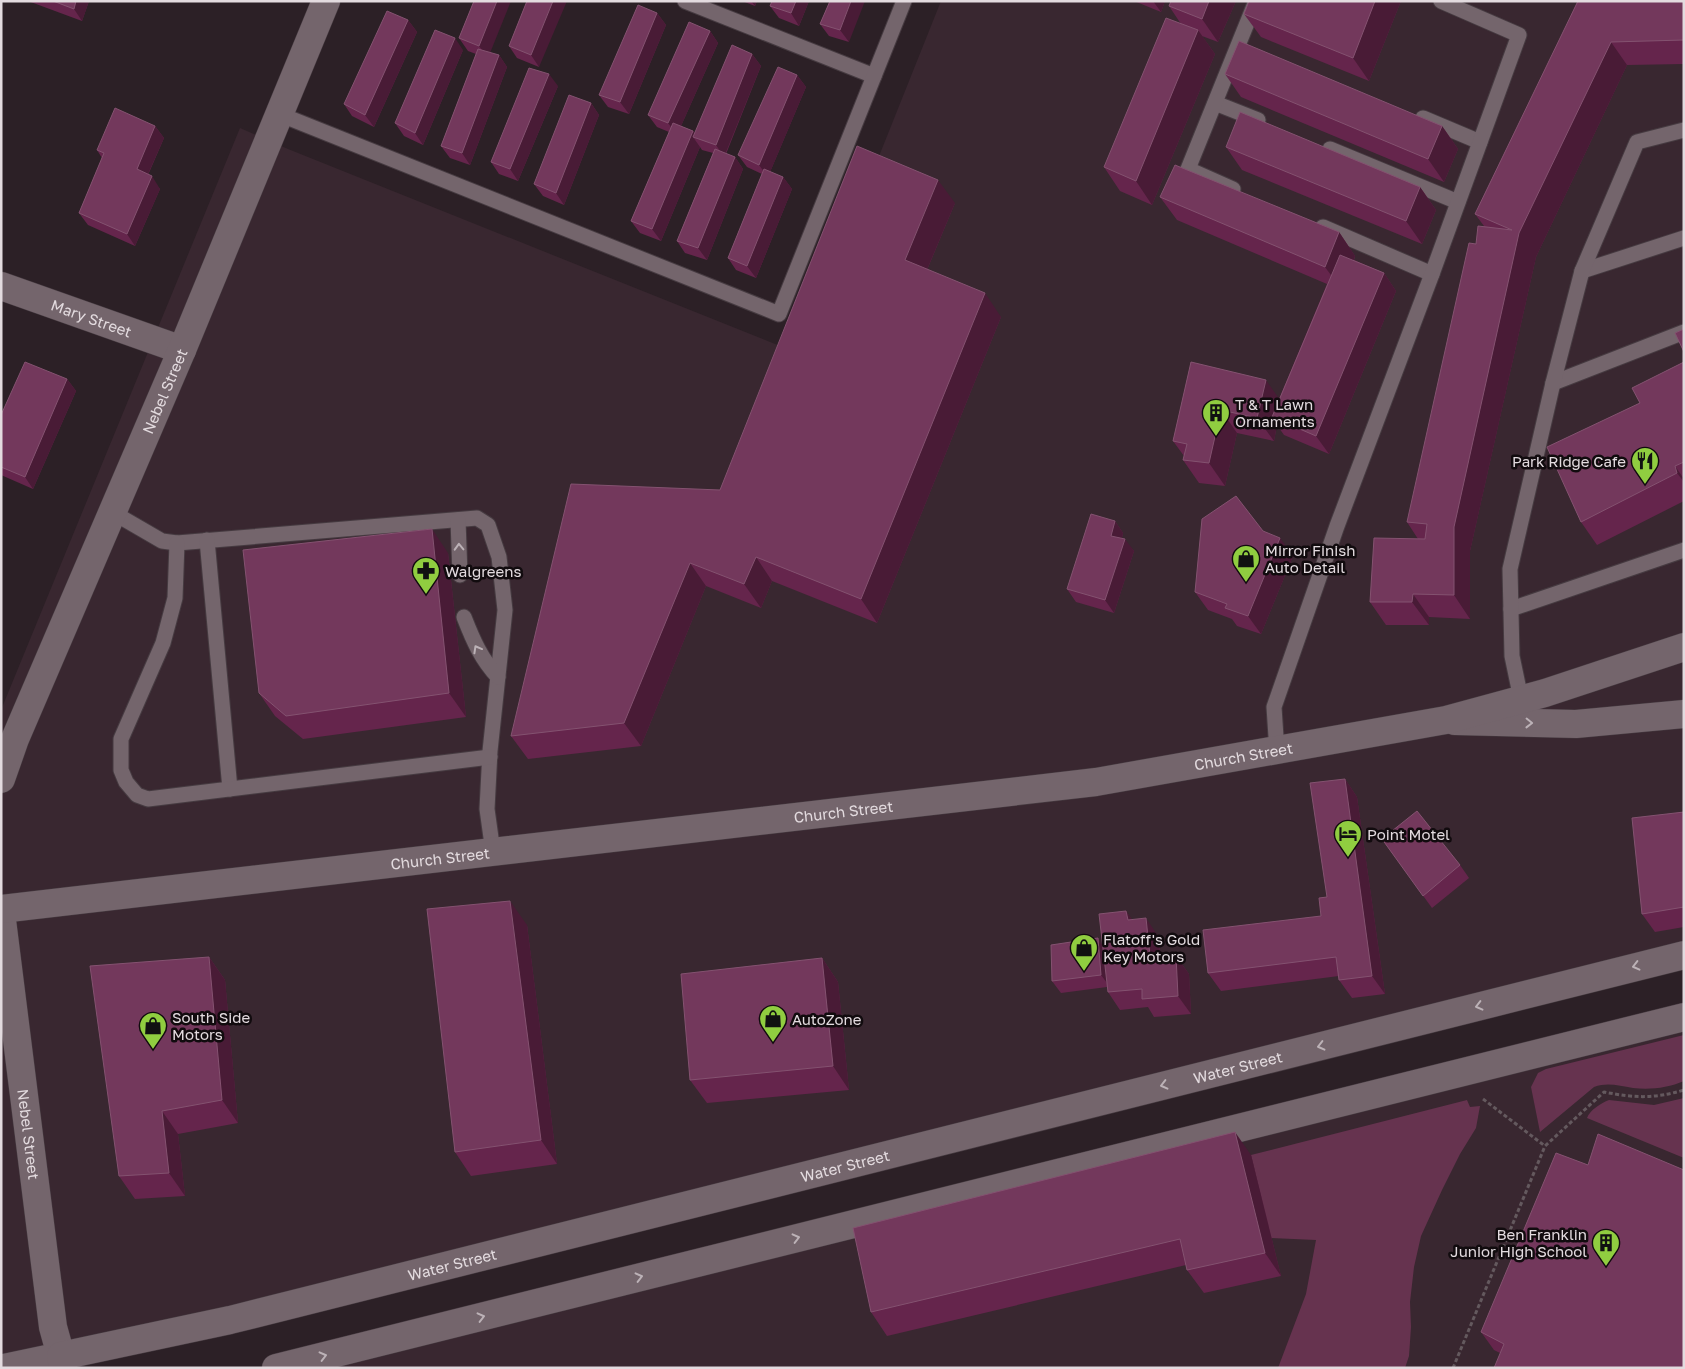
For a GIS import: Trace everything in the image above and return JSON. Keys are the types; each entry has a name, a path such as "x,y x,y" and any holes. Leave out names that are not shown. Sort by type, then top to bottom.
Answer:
{"main road":[{"name":"Nebel Street","path":"1,779 15,739 182,350 326,1"},
{"name":"Mary Street","path":"1,286 182,350"},
{"path":"1446,720 1521,700 1684,647"},
{"name":"Church Street","path":"1,910 1096,782 1277,752 1446,720 1576,724 1684,714"},
{"name":"Nebel Street","path":"1,910 53,1327 62,1362"},
{"name":"Water Street","path":"4,1368 62,1362 1684,954"},
{"path":"276,1368 1684,1016"}],"lane":[{"path":"685,1 874,76"},
{"path":"280,114 779,314 904,1"},
{"path":"1242,193 1188,170 1215,103 1244,44 1256,1"},
{"path":"1277,752 1274,707 1337,526 1519,35 1441,1"},
{"path":"1215,103 1269,125"},
{"path":"1409,112 1480,142"},
{"path":"1521,700 1512,656 1510,569 1553,383 1582,271 1637,142 1684,130"},
{"path":"1314,143 1458,202"},
{"path":"1305,220 1432,274"},
{"path":"1582,271 1684,238"},
{"path":"1553,383 1684,332"},
{"path":"112,512 162,542 177,543 478,518 488,525 499,557 505,610 490,757 487,809 493,852"},
{"path":"458,520 460,575"},
{"path":"207,540 230,789"},
{"path":"177,543 175,598 163,643 121,739 122,770 126,782 137,795 148,799 490,757"},
{"path":"1511,609 1684,550"},
{"path":"464,617 475,645 487,666 498,677"}],"path":[{"path":"1453,1368 1545,1146 1604,1092 1634,1098 1663,1096 1684,1090"},
{"path":"1482,1098 1545,1146"}],"shaded area":[{"path":"941,1 1684,1 1684,955 1,1368 1,710 240,128 288,149 800,354"},
{"path":"1684,1017 1684,1368 276,1368"},
{"path":"1684,1035 1684,1081 1652,1089 1618,1085 1594,1087 1540,1132 1531,1087 1538,1073 1546,1069"},
{"path":"1684,1098 1684,1158 1587,1118 1596,1107 1609,1100 1654,1105"},
{"path":"1467,1100 1470,1107 1480,1106 1476,1128 1460,1154 1421,1236 1414,1267 1410,1302 1409,1356 1405,1368 1278,1368 1306,1294 1316,1240 1271,1238 1251,1155"}],"building":[{"path":"53,1 76,1 74,9"},
{"path":"474,1 497,1 479,46 459,38"},
{"path":"527,1 553,1 531,55 509,46"},
{"path":"772,1 796,1 791,13 770,6"},
{"path":"830,1 851,1 840,30 820,24"},
{"path":"1171,1 1209,1 1202,19 1169,6"},
{"path":"1249,1 1375,1 1353,58 1244,14"},
{"path":"1578,1 1684,1 1684,40 1611,42 1519,233 1454,527 1454,595 1413,594 1412,602 1370,602 1374,538 1425,539 1427,524 1407,522 1469,243 1476,244 1478,226 1512,230 1475,214"},
{"path":"638,5 657,13 620,102 599,95"},
{"path":"387,11 408,20 365,115 344,104"},
{"path":"1166,18 1198,30 1136,181 1104,167"},
{"path":"689,22 710,31 668,123 648,115"},
{"path":"435,30 455,38 415,133 395,123"},
{"path":"1239,41 1442,126 1428,159 1225,74"},
{"path":"732,45 752,54 716,145 693,137"},
{"path":"478,49 499,55 462,153 441,146"},
{"path":"778,67 797,75 759,165 738,155"},
{"path":"529,68 549,74 510,169 491,162"},
{"path":"569,95 591,103 556,193 534,184"},
{"path":"115,108 155,126 137,169 152,176 127,234 79,213 104,153 97,150"},
{"path":"1240,112 1420,187 1406,221 1226,147"},
{"path":"673,123 693,131 652,229 631,221"},
{"path":"857,146 938,180 905,260 985,293 861,599 756,557 744,584 690,563 624,723 511,736 571,484 720,490"},
{"path":"715,149 735,157 698,248 677,241"},
{"path":"1175,165 1339,232 1325,267 1160,197"},
{"path":"764,169 783,177 747,266 728,258"},
{"path":"1340,255 1384,273 1316,436 1272,417"},
{"path":"1684,329 1684,352 1675,333"},
{"path":"25,362 67,379 25,477 1,467 1,415"},
{"path":"1191,362 1266,380 1257,418 1221,410 1209,463 1183,460 1187,444 1173,441"},
{"path":"1684,362 1684,462 1675,466 1677,473 1581,522 1547,447 1640,403 1632,388"},
{"name":"Mirror Finish Auto Detail","path":"1236,496 1263,531 1280,538 1248,616 1225,608 1227,604 1195,592 1202,519"},
{"path":"1091,514 1115,521 1111,536 1125,539 1105,600 1067,589"},
{"name":"Walgreens","path":"432,529 449,693 286,716 259,693 243,550"},
{"name":"Point Motel","path":"1345,779 1372,976 1339,980 1336,957 1208,973 1203,930 1321,916 1319,898 1327,897 1310,783"},
{"path":"1417,811 1460,865 1423,896 1382,839"},
{"path":"1684,812 1684,907 1642,914 1632,818"},
{"path":"510,901 541,1140 455,1152 427,909"},
{"path":"1126,911 1128,920 1146,918 1150,956 1176,956 1178,996 1142,999 1142,989 1108,992 1099,914"},
{"path":"1098,938 1101,975 1052,981 1051,945"},
{"path":"209,957 222,1100 162,1111 169,1173 119,1176 90,966"},
{"name":"AutoZone","path":"822,958 833,1066 690,1080 681,974"},
{"path":"1235,1132 1265,1253 1187,1270 1180,1239 871,1312 853,1228"},
{"name":"Ben Franklin Junior High School","path":"1598,1134 1684,1170 1684,1368 1494,1368 1504,1344 1481,1332 1556,1153 1588,1165"}],"place":[{"name":"T & T Lawn Ornaments","path":"1216,437"},
{"name":"Park Ridge Cafe","path":"1645,485"},
{"name":"Mirror Finish Auto Detail","path":"1246,583"},
{"name":"Walgreens","path":"426,595"},
{"name":"Point Motel","path":"1348,858"},
{"name":"Flatoff's Gold Key Motors","path":"1084,972"},
{"name":"AutoZone","path":"773,1043"},
{"name":"South Side Motors","path":"153,1050"},
{"name":"Ben Franklin Junior High School","path":"1606,1267"}]}
